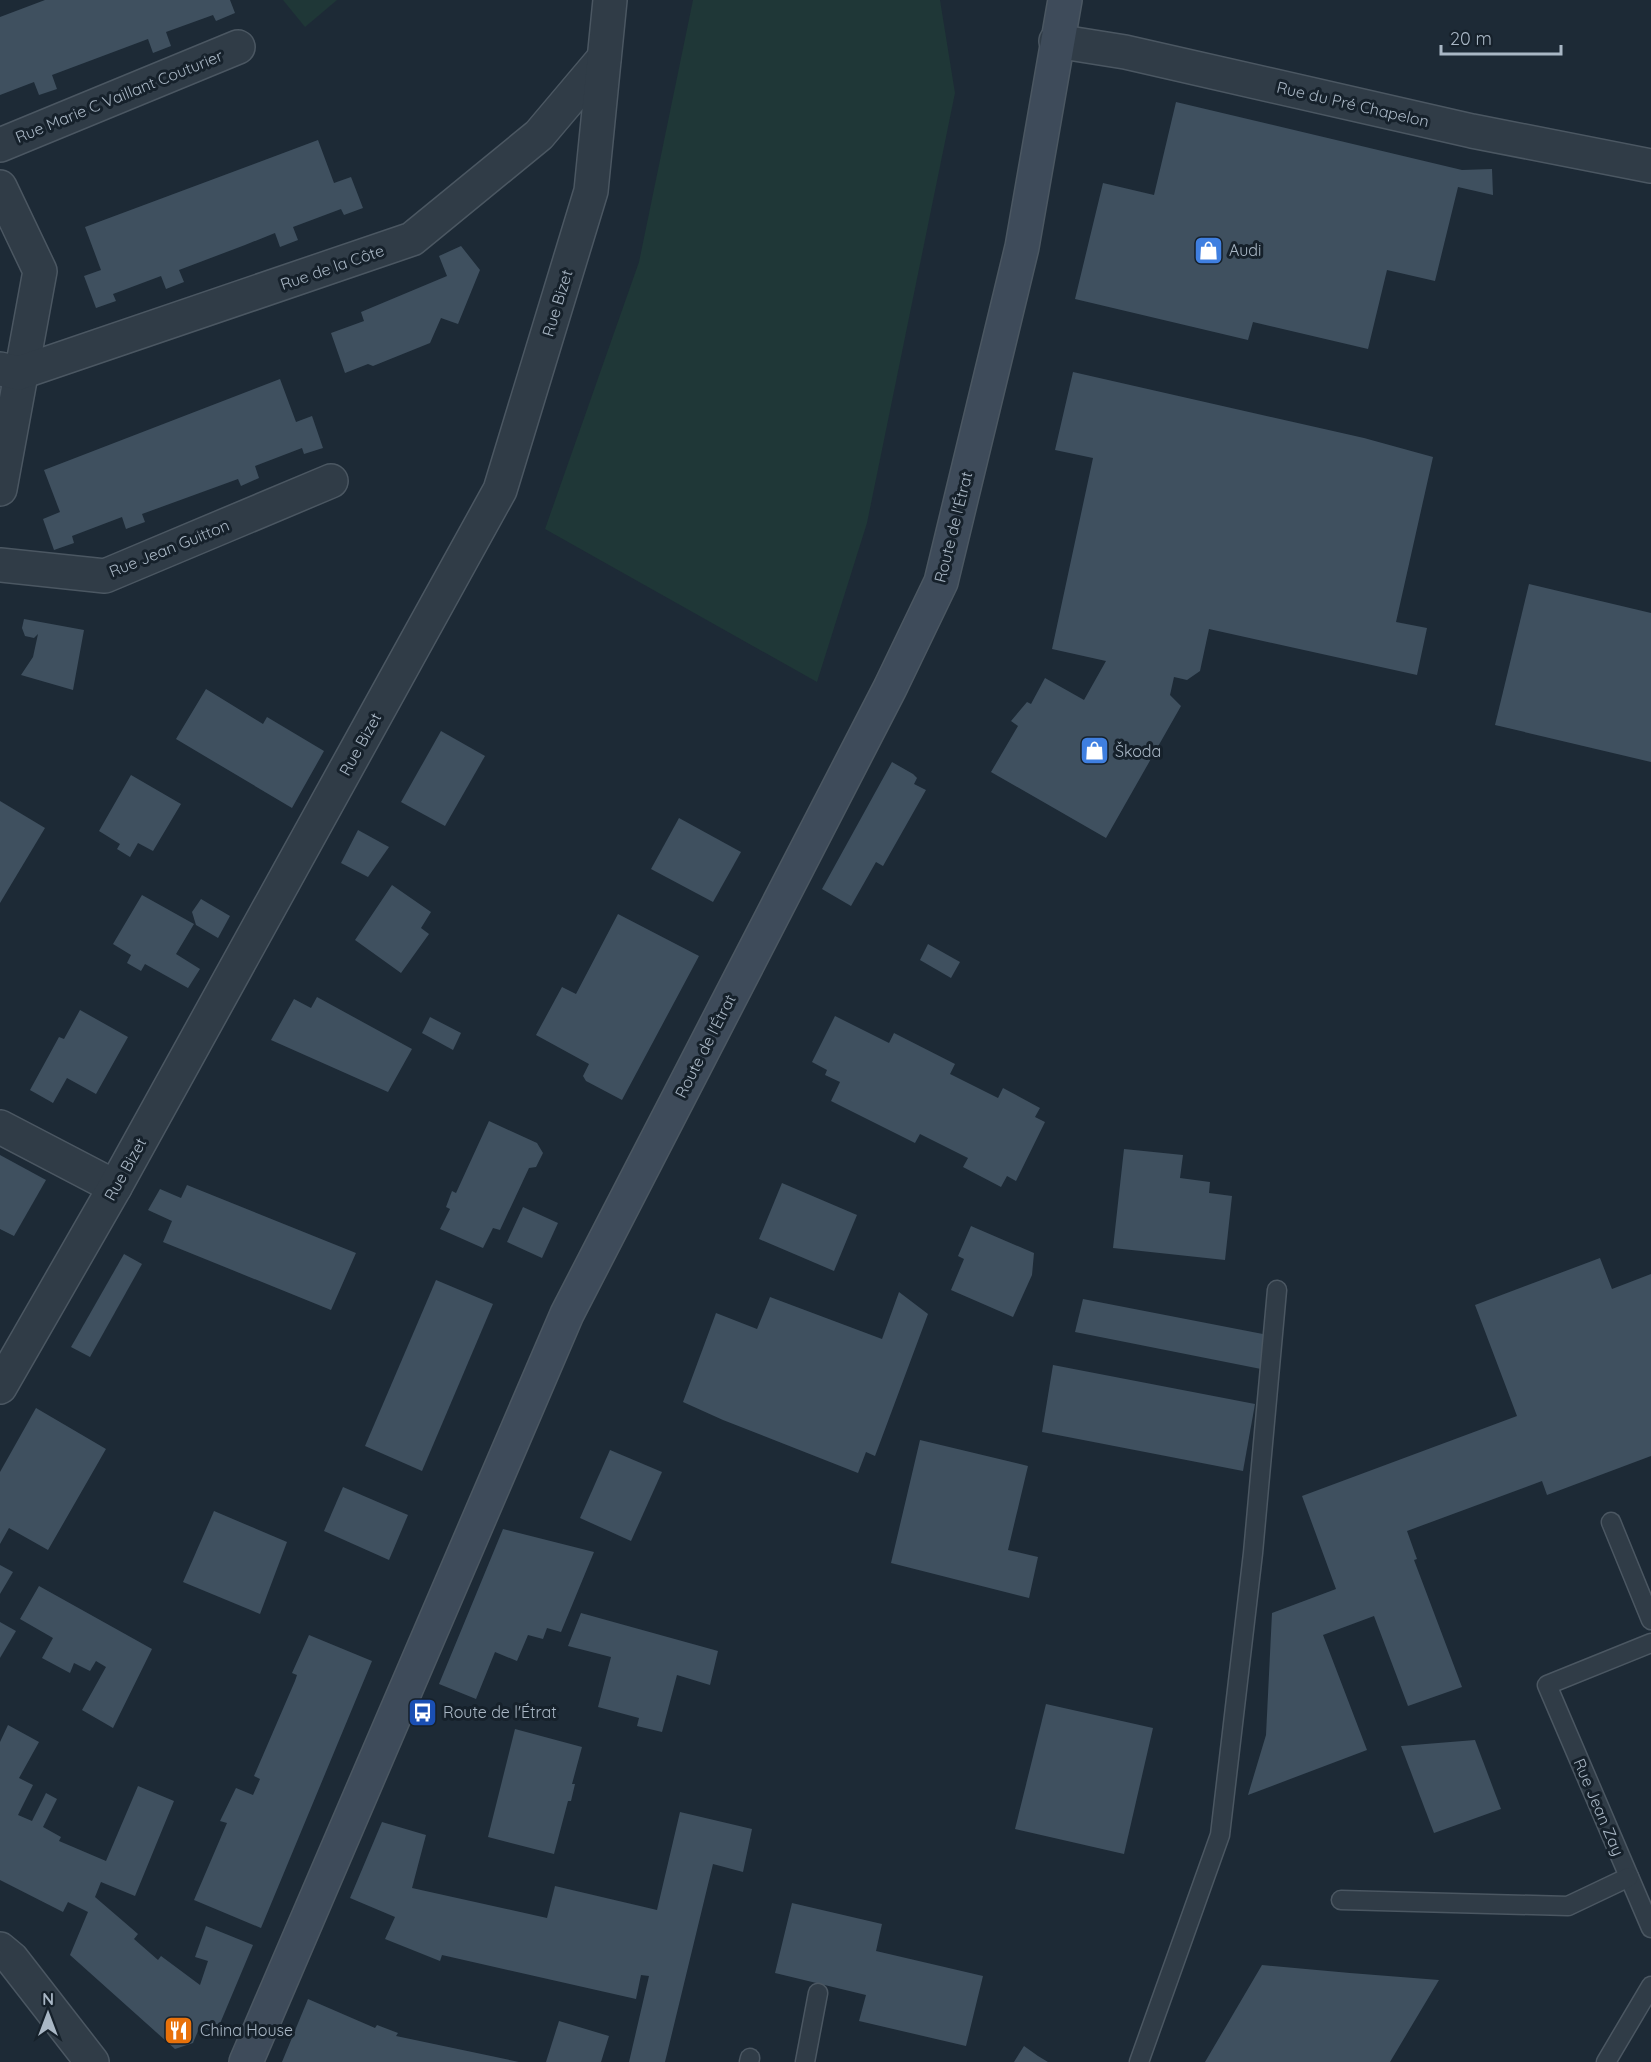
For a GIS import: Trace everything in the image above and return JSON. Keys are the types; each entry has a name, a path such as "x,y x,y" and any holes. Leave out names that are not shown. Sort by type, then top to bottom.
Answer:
{"main road":[{"name":"Route de l'Étrat","path":"246,2062 567,1314 890,688 940,582 1022,247 1056,41 1065,0"}],"street":[{"name":"Rue Bizet","path":"0,1387 115,1187 501,490 591,191 610,0"},
{"name":"Rue du Pré Chapelon","path":"1056,41 1125,52 1472,131 1651,166"},
{"name":"Rue Marie C Vaillant Couturier","path":"0,145 238,47"},
{"name":"Rue de la Côte","path":"10,371 412,239 539,135 604,58"},
{"path":"0,187 40,271 10,371 0,489"},
{"name":"Rue Jean Guitton","path":"0,565 105,576 331,481"},
{"path":"0,1127 115,1187"},
{"path":"0,1949 12,1959 92,2062"}],"lane":[{"path":"1139,2062 1220,1835 1253,1553 1277,1290"},
{"path":"1611,1522 1651,1620"},
{"name":"Rue Jean Zay","path":"1651,1643 1547,1685 1651,1928"},
{"path":"1341,1900 1568,1906 1629,1877"},
{"path":"1606,2062 1651,1986"},
{"path":"805,2062 818,1993"}],"green space":[{"path":"283,0 337,0 305,27"},
{"path":"693,0 940,0 955,93 867,523 817,682 545,529 639,262"}],"building":[{"path":"45,0 230,0 235,13 216,21 213,15 166,32 171,46 153,53 148,39 52,75 57,89 39,95 34,82 0,95 0,17"},
{"path":"1176,102 1462,170 1492,169 1493,195 1458,187 1435,281 1387,270 1368,349 1253,322 1248,340 1075,299 1103,183 1154,195"},
{"path":"318,140 334,183 351,177 363,208 344,215 341,209 293,227 298,240 280,247 275,233 179,270 184,282 166,289 161,276 113,294 116,301 96,308 84,276 101,270 85,227"},
{"path":"461,246 480,270 458,324 441,318 430,343 373,366 368,364 345,373 331,333 364,321 361,312 447,276 439,256"},
{"path":"1073,372 1364,438 1433,457 1396,622 1427,628 1417,675 1209,629 1200,671 1187,680 1174,677 1170,695 1181,706 1106,838 991,772 1018,726 1011,721 1027,702 1031,704 1045,678 1084,700 1106,661 1052,649 1093,458 1055,450"},
{"path":"280,379 296,422 312,416 323,448 304,454 302,448 255,466 259,478 241,486 238,479 142,514 145,522 126,529 122,517 72,536 74,543 54,550 43,519 60,512 44,470"},
{"path":"1529,584 1651,613 1651,762 1495,725"},
{"path":"24,619 84,630 73,690 21,675 33,657 38,634 34,638 25,636 22,628"},
{"path":"206,689 263,724 267,717 324,751 292,808 176,739"},
{"path":"441,731 485,756 445,826 401,802"},
{"path":"892,762 913,774 917,778 914,784 926,790 883,866 876,862 851,906 822,889"},
{"path":"131,775 181,804 153,851 138,843 130,857 117,849 120,844 99,831"},
{"path":"0,801 45,828 0,903"},
{"path":"679,818 741,852 713,902 651,869"},
{"path":"358,830 389,847 368,877 341,863"},
{"path":"392,885 431,912 421,928 429,934 401,973 355,940"},
{"path":"142,895 194,924 176,954 200,969 188,988 145,964 141,971 127,963 131,955 113,944"},
{"path":"201,899 230,916 218,938 196,925 192,912"},
{"path":"618,914 699,956 622,1100 586,1081 583,1076 589,1064 536,1035 562,987 576,994"},
{"path":"928,944 960,962 951,978 920,960"},
{"path":"317,997 412,1049 388,1092 271,1040 294,999 311,1008"},
{"path":"80,1010 128,1037 96,1094 67,1078 53,1103 30,1090 59,1037 64,1039"},
{"path":"835,1016 889,1043 894,1033 955,1064 950,1074 998,1098 1003,1088 1040,1108 1035,1117 1045,1122 1016,1181 1007,1176 1001,1187 963,1167 968,1158 920,1134 915,1143 831,1101 840,1082 825,1075 827,1070 812,1062"},
{"path":"430,1017 461,1033 453,1050 422,1033"},
{"path":"489,1121 537,1143 543,1153 536,1167 529,1168 500,1230 493,1228 483,1248 440,1229 450,1209 446,1207 452,1191 456,1193"},
{"path":"1124,1149 1183,1155 1180,1178 1210,1182 1209,1193 1232,1196 1225,1260 1113,1248"},
{"path":"0,1155 46,1180 14,1236 0,1229"},
{"path":"782,1183 857,1215 834,1271 759,1239"},
{"path":"187,1185 356,1253 331,1310 163,1242 172,1221 148,1210 160,1189 181,1198"},
{"path":"523,1207 558,1223 542,1258 507,1242"},
{"path":"971,1226 1034,1253 1032,1275 1013,1317 951,1290 964,1259 958,1256"},
{"path":"124,1254 142,1264 90,1357 71,1347"},
{"path":"1600,1258 1612,1289 1651,1274 1651,1456 1547,1495 1542,1481 1407,1531 1417,1559 1414,1560 1462,1687 1408,1706 1374,1616 1323,1635 1367,1750 1248,1795 1266,1735 1272,1613 1336,1589 1302,1496 1517,1416 1475,1305"},
{"path":"436,1280 493,1304 422,1471 365,1446"},
{"path":"899,1292 928,1314 875,1456 866,1452 858,1473 683,1402 716,1313 757,1329 770,1297 882,1339"},
{"path":"1083,1299 1268,1335 1261,1369 1075,1332"},
{"path":"1053,1365 1255,1404 1243,1471 1042,1432"},
{"path":"36,1408 106,1449 48,1550 9,1528 0,1544 0,1472"},
{"path":"920,1440 1028,1466 1008,1550 1038,1557 1029,1598 891,1563"},
{"path":"610,1450 662,1472 631,1541 580,1518"},
{"path":"343,1487 408,1515 389,1560 324,1531"},
{"path":"214,1511 287,1542 260,1614 183,1582"},
{"path":"503,1529 594,1552 561,1632 547,1628 543,1639 528,1635 517,1661 495,1652 476,1699 439,1684"},
{"path":"0,1565 13,1572 0,1594"},
{"path":"39,1586 152,1649 113,1728 82,1710 106,1667 96,1661 90,1671 74,1663 70,1673 42,1658 53,1638 20,1619"},
{"path":"581,1613 718,1651 710,1685 677,1675 662,1732 637,1726 639,1718 598,1707 611,1657 568,1646"},
{"path":"0,1622 16,1631 0,1658"},
{"path":"309,1635 372,1661 261,1928 194,1900 227,1823 220,1821 236,1788 253,1795 260,1779 254,1776 295,1681 297,1675 292,1673"},
{"path":"1046,1704 1153,1728 1124,1854 1015,1829"},
{"path":"8,1725 39,1742 19,1778 33,1785 18,1815 32,1821 46,1793 57,1799 43,1827 61,1837 59,1841 106,1861 138,1786 174,1801 135,1896 101,1882 95,1897 138,1934 134,1939 158,1960 161,1956 200,1985 208,1961 195,1957 206,1926 253,1945 216,2033 200,2026 193,2043 175,2049 70,1955 88,1912 68,1902 63,1912 0,1880 0,1742"},
{"path":"515,1729 582,1747 572,1784 575,1784 571,1801 568,1801 554,1854 488,1837"},
{"path":"1475,1740 1501,1809 1434,1833 1401,1746"},
{"path":"680,1812 752,1829 743,1872 713,1864 665,2062 629,2062 649,1976 641,1975 636,1999 442,1955 440,1961 385,1939 395,1917 350,1898 382,1822 426,1835 412,1888 547,1918 555,1886 657,1910"},
{"path":"792,1903 882,1924 876,1951 983,1976 966,2046 859,2021 866,1995 775,1973"},
{"path":"1262,1965 1439,1980 1390,2062 1205,2062"},
{"path":"308,1999 375,2028 377,2025 398,2033 396,2036 519,2062 282,2062"},
{"path":"559,2021 609,2036 601,2062 546,2062"},
{"path":"1024,2046 1038,2056 1048,2062 1014,2062"}],"place":[{"name":"Audi","path":"1208,250"},
{"name":"Škoda","path":"1094,751"},
{"name":"Route de l'Étrat","path":"422,1712"},
{"name":"China House","path":"179,2030"}]}
